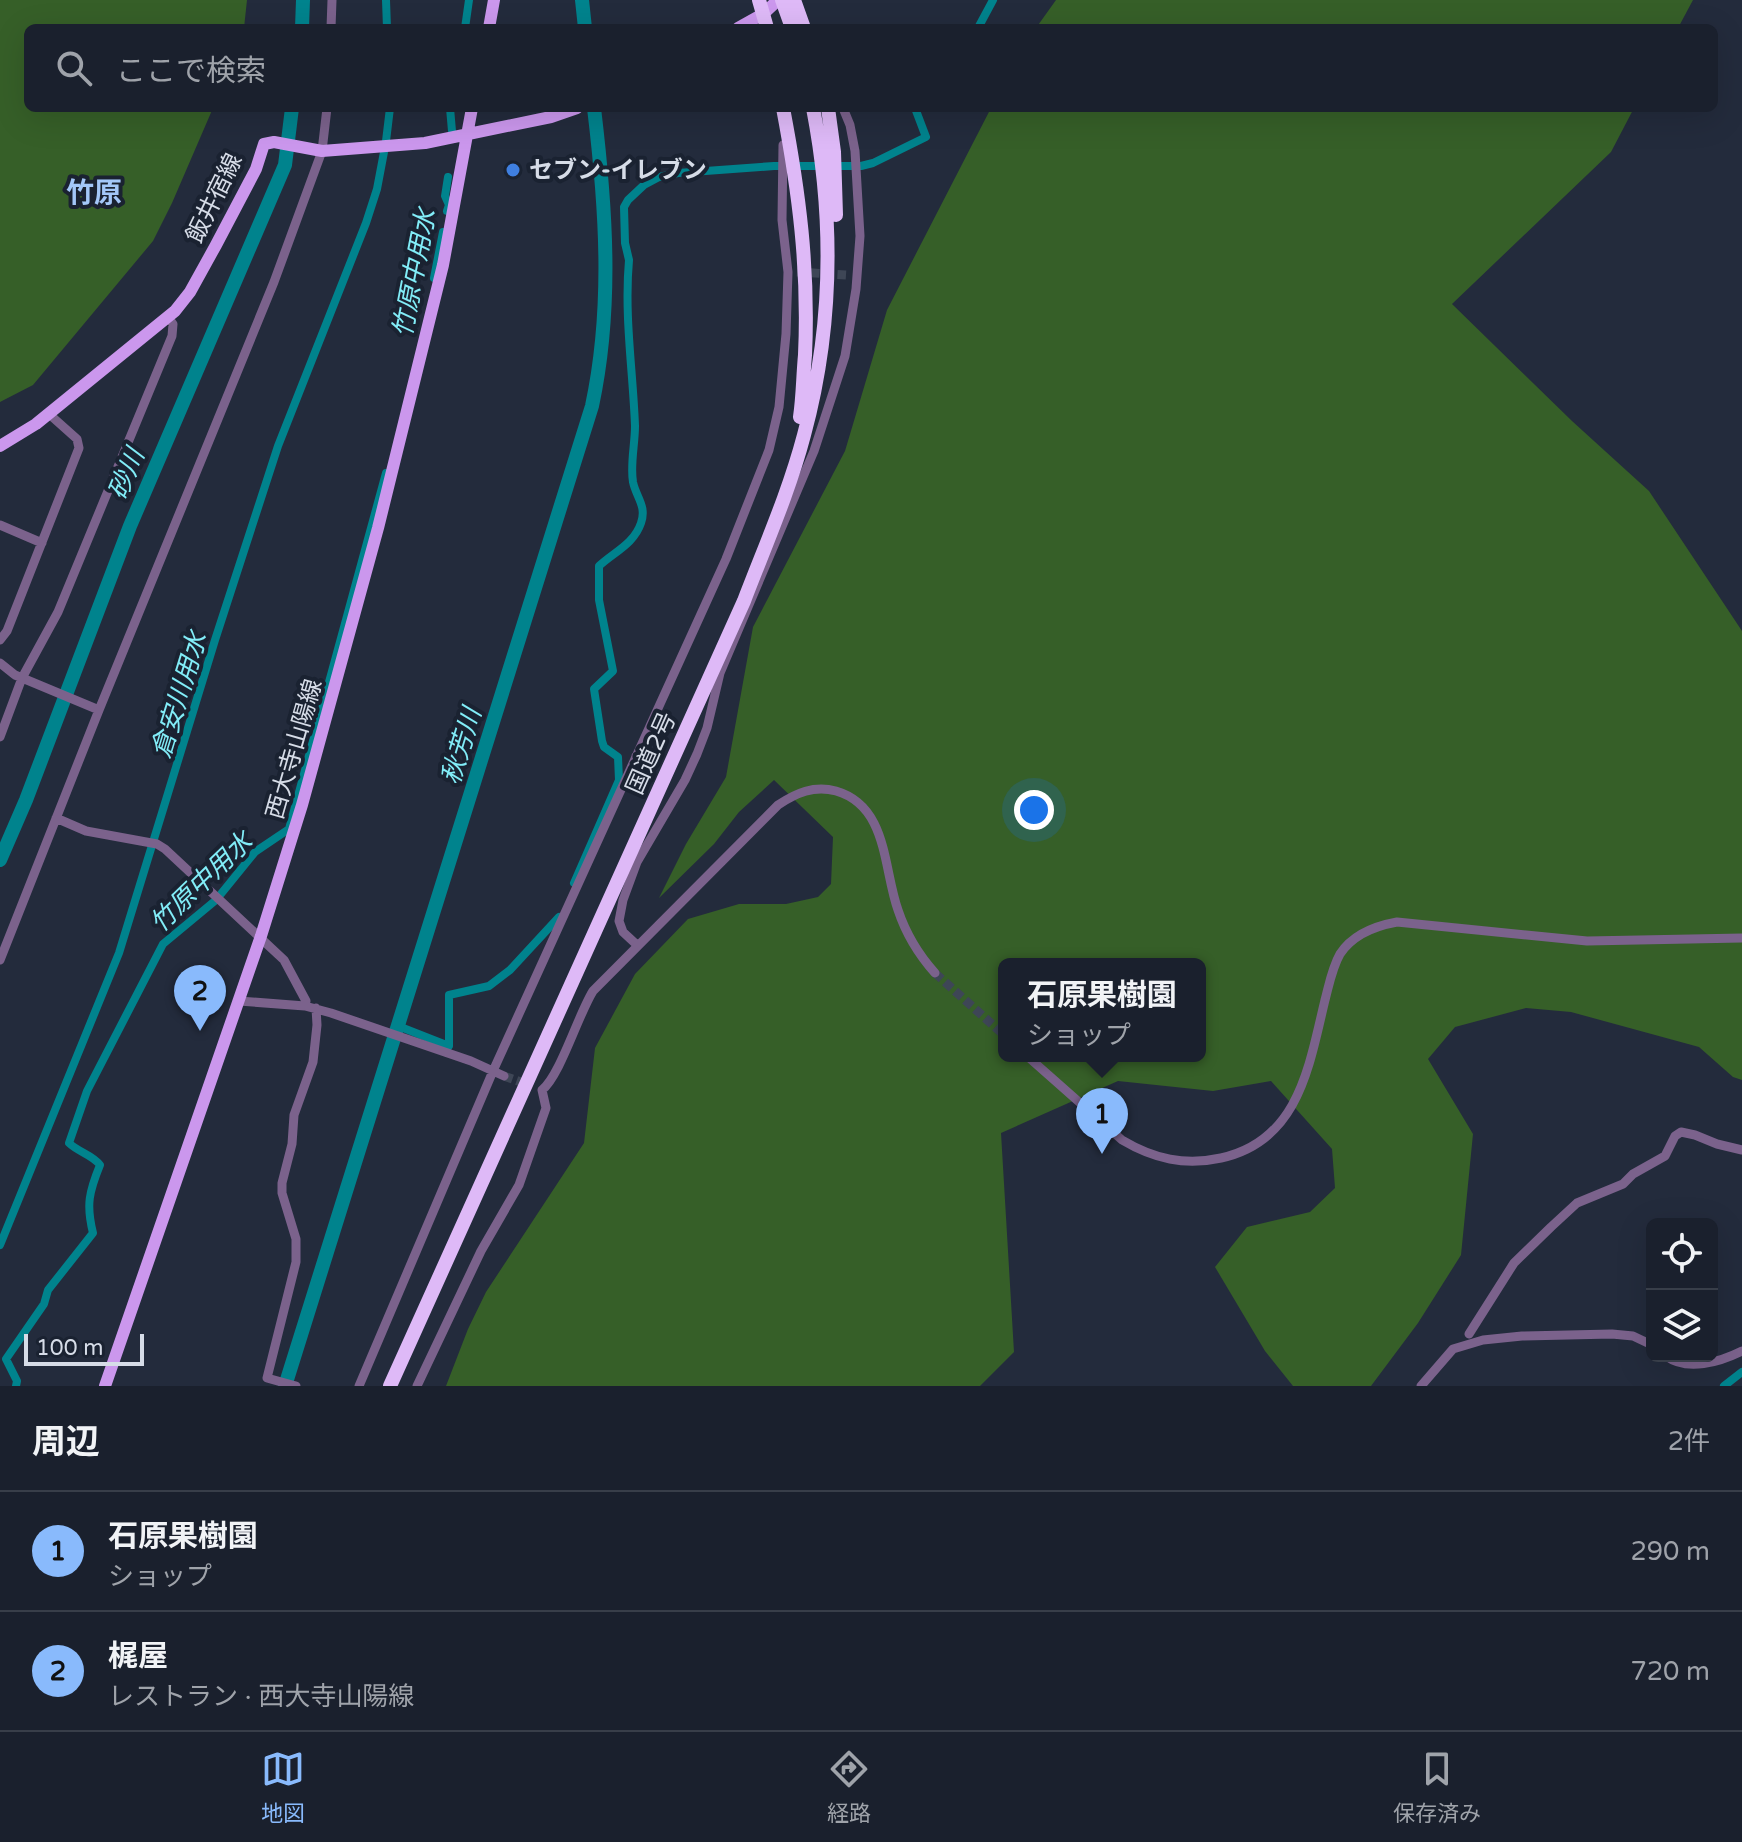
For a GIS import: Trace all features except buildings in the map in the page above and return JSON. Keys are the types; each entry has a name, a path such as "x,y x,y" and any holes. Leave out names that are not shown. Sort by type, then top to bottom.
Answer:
{"highway":[{"path":"788,1 794,24"},
{"path":"781,112 805,257 803,401 790,481"},
{"path":"814,112 828,152"},
{"path":"828,112 828,152"},
{"name":"国道2号","path":"390,1386 744,601 790,481 813,398 826,319 828,152"}],"main road":[{"path":"490,24 494,0"},
{"path":"745,24 788,1"},
{"name":"西大寺山陽線","path":"105,1386 239,1001 302,805 378,528 443,265 471,112"},
{"name":"飯井宿線","path":"0,446 49,414 168,317 190,292 256,169 264,144 274,142 319,150 425,143 565,112"}],"street":[{"path":"331,24 332,0"},
{"path":"788,1 807,24"},
{"path":"0,960 234,383 319,150 326,112"},
{"path":"637,945 623,932 619,921 623,900 637,862 685,780 707,728 720,673 814,451 845,356 860,236 855,151 845,112"},
{"path":"359,1386 493,1071 726,559 769,450 779,407 792,272 782,220 790,180"},
{"path":"846,275 857,275"},
{"path":"0,737 24,679 58,612 172,336 173,324 168,317"},
{"path":"0,640 11,621 79,448 77,439 49,414"},
{"path":"0,525 42,543"},
{"path":"0,617 11,621"},
{"path":"0,663 24,679 99,710"},
{"path":"636,756 650,764"},
{"path":"673,775 685,780"},
{"path":"417,1386 481,1251 519,1185 546,1108 537,1088 553,1079 575,1024 593,991 778,805 801,792 827,789 851,798 870,815 880,839 903,925 910,940 935,973"},
{"path":"56,818 86,831 157,844 284,960 296,978 306,1001 305,1006"},
{"path":"1034,1062 1122,1140 1134,1147 1163,1159 1210,1161 1227,1157 1260,1141 1289,1111 1307,1076 1332,972 1340,955 1350,942 1379,925 1397,922 1587,941 1742,938"},
{"path":"239,1001 316,1008 471,1061 504,1076"},
{"path":"296,1386 267,1378 296,1262 296,1239 282,1193 282,1183 292,1144 294,1115 313,1062 316,1008"},
{"path":"1469,1334 1514,1263 1551,1227 1577,1203 1623,1184 1633,1174 1665,1156 1675,1136 1681,1132 1742,1150"},
{"path":"1421,1386 1453,1349 1483,1340 1612,1334 1633,1336 1646,1342"},
{"path":"1718,1359 1742,1351"},
{"path":"1677,1362 1683,1365 1701,1362"}],"green space":[{"path":"0,0 247,0 244,24 24,24 24,112 211,112 153,241 33,385 0,402"},
{"path":"1056,0 1693,0 1680,24 1039,24"},
{"path":"989,112 1632,112 1611,152 1452,304 1649,491 1742,631 1742,1080 1733,1077 1699,1047 1571,1012 1526,1008 1455,1027 1428,1059 1473,1134 1461,1255 1418,1323 1371,1386 1293,1386 1265,1351 1215,1267 1247,1227 1310,1212 1335,1188 1332,1149 1271,1081 1213,1091 1118,1081 1001,1133 1014,1352 980,1386 446,1386 486,1292 584,1143 595,1048 635,974 688,919 739,904 786,904 818,897 831,884 833,837 774,780 739,812 714,844 659,898 686,844 726,777 753,627 845,451 887,310"}],"waterway":[{"name":"砂川","path":"302,24 303,0"},
{"name":"倉安川用水","path":"386,0 387,24"},
{"name":"竹原中用水","path":"466,24 469,0"},
{"name":"秋芳川","path":"582,0 585,24"},
{"path":"980,24 993,0"},
{"name":"砂川","path":"0,860 26,800 130,526 285,165 292,112"},
{"name":"倉安川用水","path":"386,141 390,112"},
{"name":"竹原中用水","path":"450,112 452,131"},
{"name":"秋芳川","path":"285,1386 592,406 599,369 605,295 602,183 594,112"},
{"path":"861,166 926,137 917,112"},
{"name":"倉安川用水","path":"0,1245 119,953 278,446 366,223 384,152"},
{"path":"574,883 619,780 618,757 604,747 602,741 594,689 613,671 599,600 599,566 634,537 643,517 632,475 635,426 624,207 644,185 659,177 678,173 774,166 852,166"},
{"name":"竹原中用水","path":"447,211 449,205 445,196 448,177"},
{"name":"竹原中用水","path":"434,278 443,232"},
{"name":"竹原中用水","path":"16,1386 17,1381 6,1359 44,1304 48,1290 93,1233 90,1199 100,1165 69,1143 87,1091 163,944 216,900 255,852 289,829 386,473"},
{"path":"398,1026 449,1046 449,995 489,986 510,970 559,917"},
{"path":"1724,1386 1742,1372"}],"tunnel":[{"path":"797,272 846,275"},
{"path":"935,973 998,1030"},
{"path":"504,1076 529,1085"}],"place":[{"name":"セブン-イレブン","path":"513,170"},
{"name":"梶屋","path":"200,1031"},
{"name":"石原果樹園","path":"1102,1154"}],"district":[{"name":"竹原","path":"94,192"}]}
